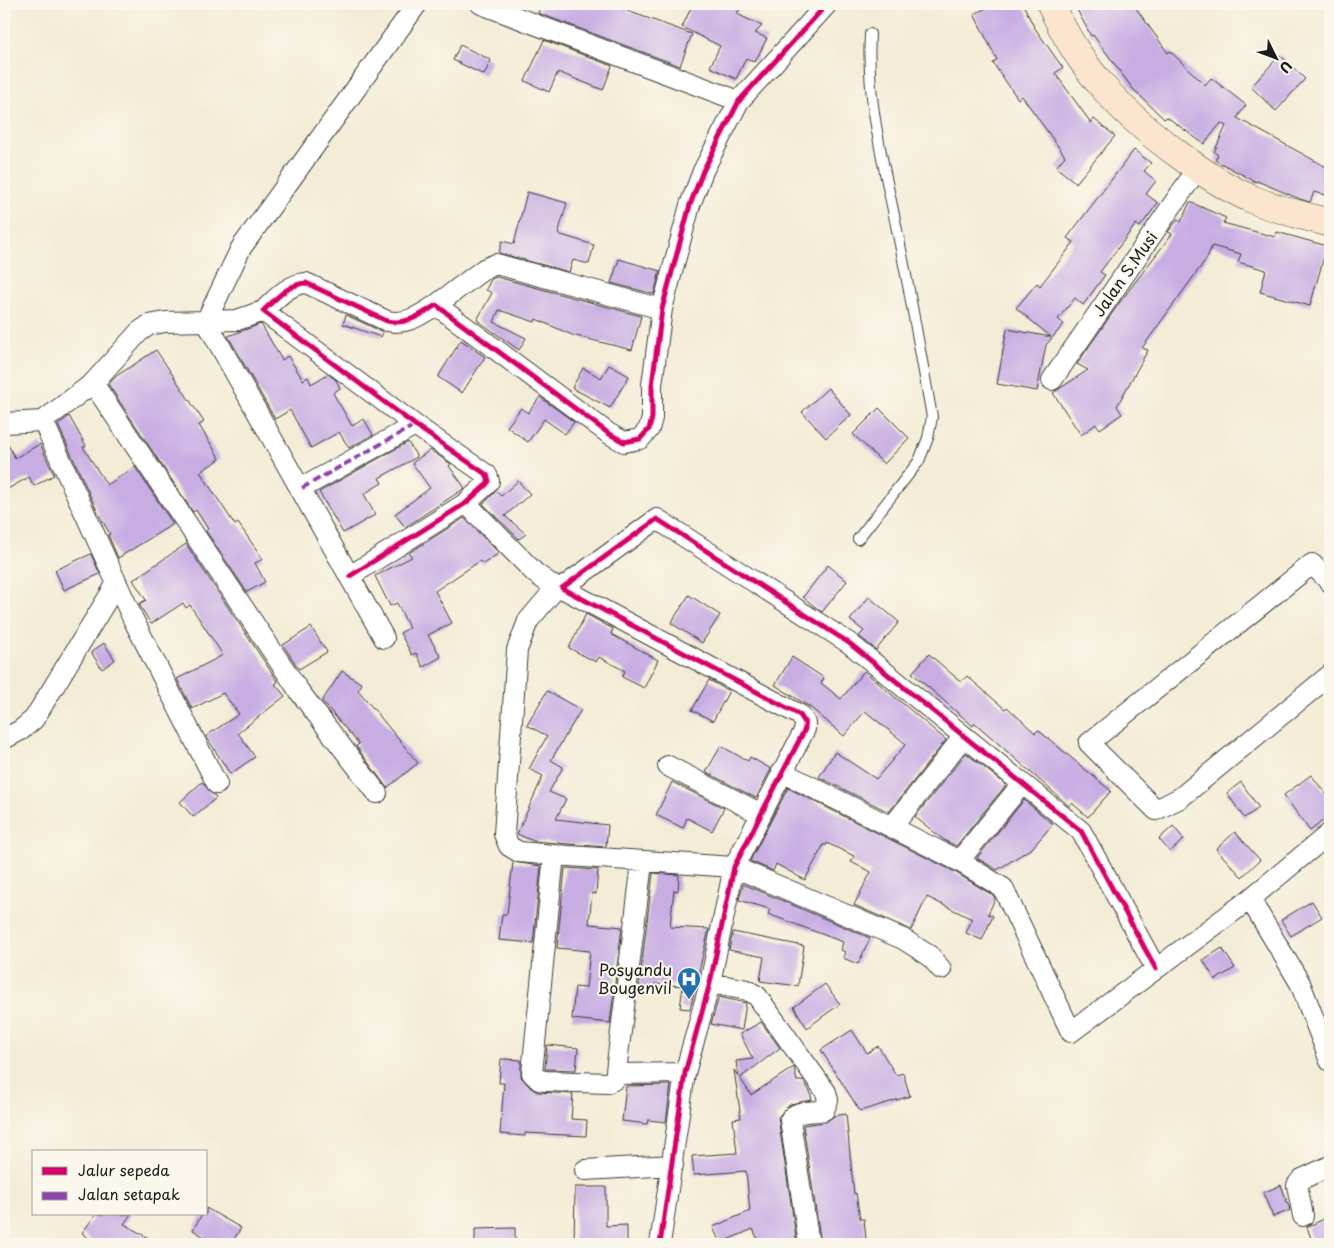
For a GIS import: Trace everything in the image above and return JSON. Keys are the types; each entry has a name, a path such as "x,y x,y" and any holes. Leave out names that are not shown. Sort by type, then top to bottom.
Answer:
{"street":[{"path":"206,321 241,248 417,4"},
{"path":"481,4 739,101"},
{"path":"436,305 608,433 624,442 640,439 649,429 652,418 652,385 662,309 690,205 703,171 739,101 825,4"},
{"path":"1051,4 1075,52 1114,102 1141,126 1221,184 1253,199 1288,212 1330,223"},
{"name":"Jalan S.Musi","path":"1052,380 1198,168"},
{"path":"4,424 43,422 93,383 139,332 149,325 165,322 237,320 263,311 291,286 299,284 314,287 387,321 405,323 436,305 484,269 496,264 662,309"},
{"path":"263,311 415,425 487,475 486,484 466,502 350,576"},
{"path":"206,321 302,488 384,638"},
{"path":"93,383 299,691 378,793"},
{"path":"43,422 117,583 217,784"},
{"path":"302,488 415,425"},
{"path":"466,502 535,573 559,588 800,715 805,723 805,729 734,867 710,983 685,1072 673,1165 660,1244"},
{"path":"940,969 930,956 903,939 734,867 642,863 554,855 513,849 509,846 504,834 517,650 528,621 559,588 657,519 849,643 1084,835 1156,968"},
{"path":"1330,582 1312,564 1088,743 1156,810 1180,798 1330,675"},
{"path":"4,739 21,730 34,719 117,583"},
{"path":"892,827 964,736"},
{"path":"668,766 761,814"},
{"path":"782,772 959,861 1003,888 1071,1032 1250,899 1330,833"},
{"path":"959,861 1022,784"},
{"path":"554,855 532,1073 539,1080 546,1081 608,1083 615,1079 642,863"},
{"path":"1250,899 1300,982 1330,1061"},
{"path":"710,983 747,990 757,996 826,1092 828,1100 824,1110 798,1113 793,1115 790,1120 809,1244"},
{"path":"616,1074 685,1072"},
{"path":"585,1170 673,1165"},
{"path":"1303,1216 1297,1184 1302,1179 1330,1166"}],"lane":[{"path":"858,539 919,461 928,438 932,417 897,230 875,128 869,60 870,34"}],"building":[{"path":"542,4 608,4 692,34 680,66 538,13"},
{"path":"693,4 742,4 737,14 762,26 755,33 767,38 755,62 746,58 736,79 710,67 720,46 682,27"},
{"path":"995,4 1023,4 1034,27 1063,68 1055,73 1091,123 1094,119 1115,136 1076,183 1056,167 1065,156 1022,96 1018,99 993,63 997,60 974,14"},
{"path":"1074,4 1133,4 1168,53 1170,51 1205,85 1211,78 1246,105 1237,118 1330,169 1330,196 1314,192 1310,202 1300,199 1256,182 1215,160 1218,155 1214,152 1226,126 1221,123 1204,144 1167,117 1164,119 1133,89 1093,35 1091,36"},
{"path":"544,40 612,66 603,90 558,72 549,92 525,81"},
{"path":"460,45 491,60 484,75 453,60"},
{"path":"1280,55 1305,79 1276,111 1251,87"},
{"path":"1134,150 1151,163 1144,171 1156,181 1146,194 1158,203 1140,227 1136,224 1100,272 1105,275 1083,305 1075,298 1058,319 1064,324 1046,345 1037,391 997,384 1007,329 1051,337 1016,308 1037,283 1040,286 1074,242 1067,238"},
{"path":"527,192 567,203 558,234 594,245 589,264 573,260 569,272 499,253 502,241 514,244"},
{"path":"1190,202 1226,218 1223,223 1275,237 1277,232 1327,246 1310,306 1260,292 1266,270 1238,262 1241,254 1212,246 1207,258 1142,348 1148,350 1117,406 1122,414 1100,429 1096,424 1081,435 1053,393 1088,370 1077,364 1120,302 1172,234 1168,232 1178,219 1181,222"},
{"path":"619,259 660,271 654,294 611,283"},
{"path":"497,277 641,316 632,350 572,335 536,319 535,322 499,310 494,322 526,338 519,350 477,320 492,293 486,290 491,279"},
{"path":"346,315 383,332 381,337 343,324"},
{"path":"261,324 282,360 288,356 303,380 308,377 311,384 328,374 336,380 340,388 333,393 352,426 364,419 373,435 349,448 339,432 311,448 290,410 275,419 228,336"},
{"path":"461,340 485,357 462,393 438,377"},
{"path":"156,350 204,422 199,425 220,459 200,472 235,525 238,523 263,559 255,563 265,582 247,592 206,531 208,529 196,510 193,512 108,384 118,375"},
{"path":"609,365 629,376 610,408 572,388 583,368 601,378"},
{"path":"828,388 851,415 826,438 802,412"},
{"path":"540,397 574,422 565,434 544,419 528,442 507,427 521,408 528,413"},
{"path":"879,408 909,438 884,464 853,434"},
{"path":"69,416 86,446 83,447 107,485 135,467 173,524 118,558 108,535 110,534 99,515 58,425"},
{"path":"4,437 15,458 40,444 54,475 34,486 29,477 4,491"},
{"path":"408,442 417,457 379,478 382,483 364,494 375,515 343,533 319,492"},
{"path":"430,450 451,464 449,466 465,488 405,527 395,514 430,488 412,463"},
{"path":"518,481 530,494 505,516 526,534 519,539 483,504 496,491 501,496"},
{"path":"464,518 499,553 483,564 480,561 435,591 452,623 428,635 441,657 423,667 416,653 412,655 400,633 409,628 397,603 390,606 375,576 412,557 409,553"},
{"path":"186,544 278,682 275,684 285,696 238,733 255,757 230,774 206,736 239,714 223,693 192,709 177,679 223,655 190,605 186,608 183,603 151,624 139,604 146,600 133,580"},
{"path":"91,554 100,574 64,590 55,570"},
{"path":"828,565 847,581 822,612 803,597"},
{"path":"689,595 720,615 702,643 671,623"},
{"path":"869,597 899,622 876,650 859,636 864,631 850,620"},
{"path":"586,614 613,629 611,634 658,660 644,688 622,677 625,671 599,657 596,662 569,648"},
{"path":"311,627 327,652 299,669 283,645"},
{"path":"104,643 115,660 102,669 91,652"},
{"path":"929,654 961,682 967,676 1005,709 1007,707 1035,733 1038,730 1111,791 1088,817 1072,803 1069,806 975,723 973,726 912,673"},
{"path":"792,657 824,678 821,683 841,699 864,671 946,740 889,812 819,777 835,752 876,779 906,744 865,711 844,736 810,707 775,685"},
{"path":"342,671 362,684 358,690 418,763 387,788 356,746 359,744 322,701"},
{"path":"709,680 729,691 713,721 692,710"},
{"path":"547,691 581,710 551,760 563,767 549,792 566,799 556,819 608,825 606,847 533,841 517,834 543,776 529,769 547,736 527,725"},
{"path":"721,746 748,761 750,757 771,769 756,798 706,772"},
{"path":"966,753 1006,785 956,846 944,840 915,817"},
{"path":"1311,775 1330,799 1330,815 1310,831 1284,795"},
{"path":"202,782 216,798 193,817 180,802"},
{"path":"672,782 724,808 712,831 687,818 683,828 656,815"},
{"path":"1241,782 1259,808 1244,818 1227,793"},
{"path":"788,788 953,871 994,896 995,899 988,914 993,916 982,940 966,933 972,919 927,897 911,930 854,905 871,872 851,862 854,856 827,843 826,846 824,844 805,880 776,864 773,871 750,861"},
{"path":"1024,800 1053,824 1032,848 997,870 977,858"},
{"path":"1173,826 1184,839 1170,852 1159,839"},
{"path":"1235,832 1260,860 1242,877 1216,849"},
{"path":"513,862 541,866 533,943 499,940 502,914 507,914"},
{"path":"565,868 598,870 596,894 592,893 589,924 622,927 610,1023 572,1019 575,987 586,988 590,951 557,948"},
{"path":"653,873 679,875 678,891 674,890 670,927 709,929 690,1009 680,1008 683,986 655,984 655,988 639,986"},
{"path":"743,884 870,938 858,964 843,958 845,952 841,950 843,942 768,914 770,909 739,900"},
{"path":"1312,901 1322,917 1291,936 1281,920"},
{"path":"733,932 804,946 798,986 760,981 764,957 729,950"},
{"path":"1222,948 1235,968 1215,980 1203,960"},
{"path":"825,984 840,1004 807,1028 794,1007"},
{"path":"719,997 746,1003 742,1030 711,1024"},
{"path":"761,1022 780,1048 740,1078 751,1095 794,1067 797,1081 803,1081 810,1091 812,1100 790,1104 778,1117 797,1244 760,1244 753,1229 720,1243 713,1227 750,1211 746,1171 694,1175 692,1156 737,1153 733,1119 741,1118 734,1070 738,1076 736,1061 753,1059 740,1034"},
{"path":"852,1030 867,1053 878,1046 896,1075 903,1073 910,1096 860,1111 821,1050"},
{"path":"547,1045 578,1048 576,1070 545,1069"},
{"path":"501,1059 521,1060 521,1077 537,1092 573,1094 571,1119 587,1120 586,1136 525,1133 525,1136 500,1134 504,1083 499,1083"},
{"path":"671,1085 666,1122 648,1120 647,1124 622,1121 626,1086"},
{"path":"846,1114 854,1194 856,1193 860,1219 864,1219 866,1239 858,1241 858,1244 821,1244 803,1125 826,1122 834,1116"},
{"path":"1281,1185 1290,1210 1273,1217 1263,1193"},
{"path":"575,1187 606,1187 606,1226 627,1225 627,1244 574,1244"},
{"path":"208,1209 241,1228 231,1244 216,1244 193,1230 201,1216 208,1216"},
{"path":"95,1216 130,1216 124,1224 159,1244 96,1244 82,1233"},
{"path":"1330,1216 1330,1244 1313,1244 1307,1227"},
{"path":"515,1228 515,1244 475,1244 475,1229"}],"marked path":[{"path":"302,488 415,425"}],"cycle path":[{"path":"350,576 466,503 489,481 487,475 415,425 263,311 288,289 306,283 387,321 407,321 436,305 608,433 624,442 640,439 649,429 652,418 652,385 662,309 690,205 703,171 739,101 827,4"},
{"path":"660,1244 685,1073 710,983 734,867 805,729 805,723 800,715 562,588 657,519 849,643 1081,831 1156,969"}],"place":[{"name":"Posyandu Bougenvil","path":"689,1000"}]}
